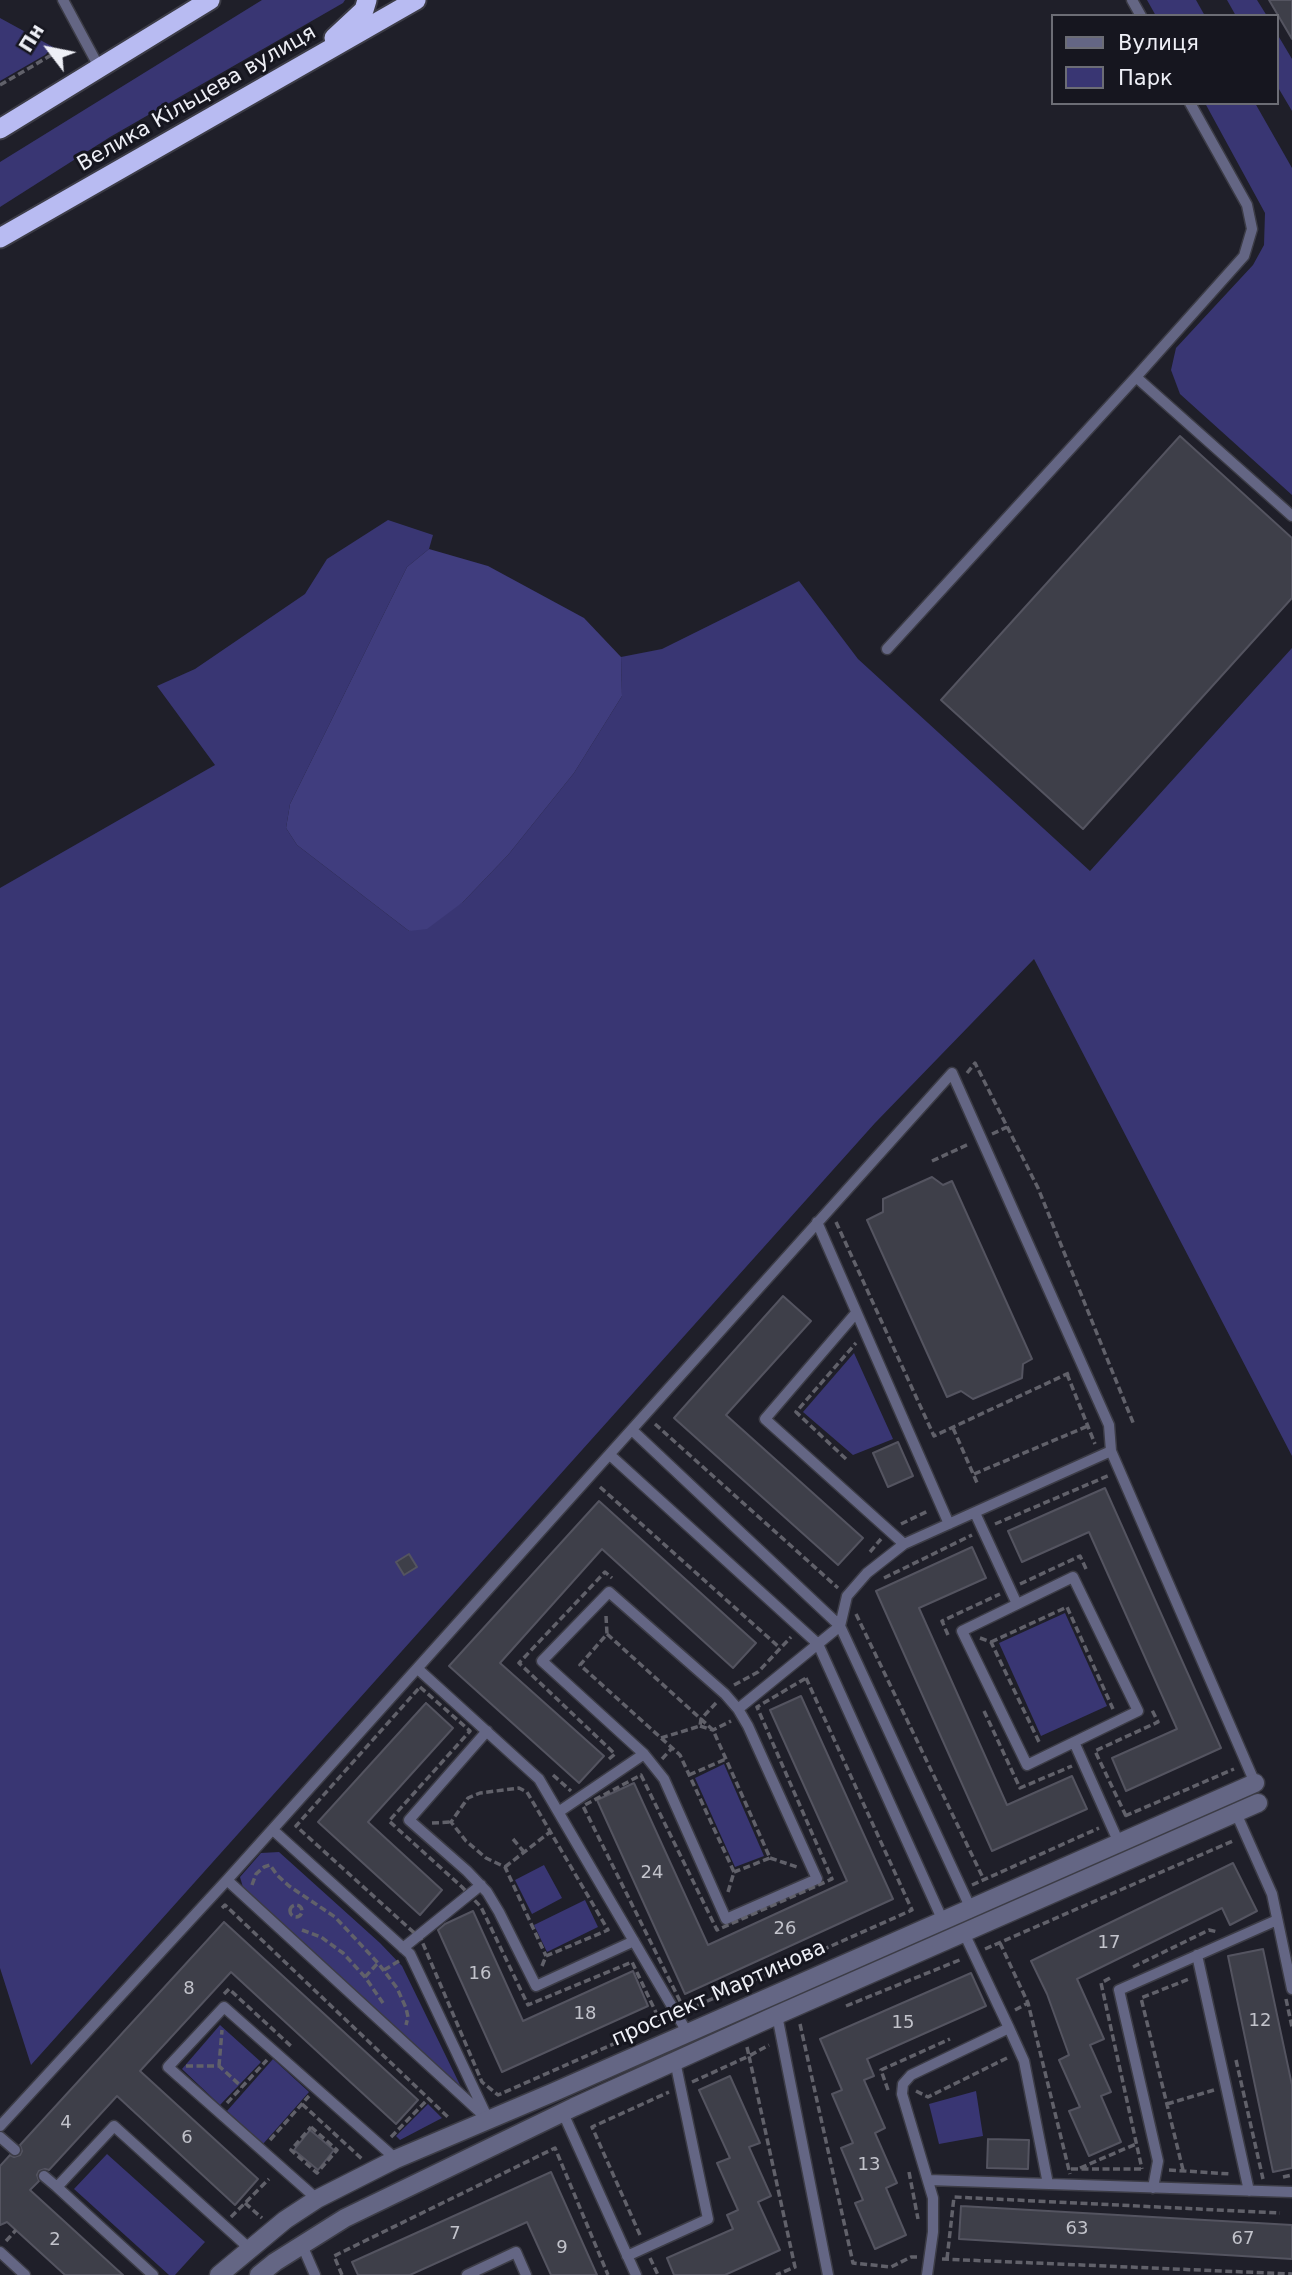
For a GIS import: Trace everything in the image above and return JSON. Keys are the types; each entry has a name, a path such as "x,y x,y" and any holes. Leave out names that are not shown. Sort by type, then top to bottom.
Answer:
{"highway":[{"path":"0,128 210,0"},
{"path":"310,60 364,10 367,0"},
{"name":"Велика Кільцева вулиця","path":"0,238 416,0"}],"street":[{"name":"проспект Мартинова","path":"219,2275 285,2220 391,2155 554,2092 1255,1783"},
{"name":"проспект Мартинова","path":"262,2273 345,2218 563,2113 777,2015 1258,1803"},
{"path":"957,1915 964,1933"},
{"path":"774,1994 777,2015"},
{"path":"554,2092 563,2113"},
{"path":"391,2155 409,2187"},
{"path":"250,2249 262,2273"}],"lane":[{"path":"63,0 99,67"},
{"path":"887,649 1244,256 1252,229 1247,205 1191,105"},
{"path":"1136,377 1292,516"},
{"path":"0,2126 228,1880 632,1430 819,1227 952,1073 1109,1425 1111,1451 1255,1783"},
{"path":"819,1227 949,1524"},
{"path":"856,1313 765,1419 904,1544"},
{"path":"610,1455 818,1644 935,1903 957,1915 962,1890 840,1626 632,1430"},
{"path":"740,1712 840,1626 847,1596 867,1573 904,1544 1111,1451"},
{"path":"975,1513 1017,1604"},
{"path":"1073,1577 1138,1711 1027,1765 962,1631 1017,1604 1073,1577"},
{"path":"609,1592 724,1694 740,1712 817,1879 726,1919 664,1779 644,1754 541,1661 609,1592"},
{"path":"418,1669 539,1779 687,2032"},
{"path":"488,1731 409,1820 481,1885 499,1912 536,1986 634,1941"},
{"path":"1074,1742 1119,1843"},
{"path":"560,1811 644,1754"},
{"path":"1236,1813 1272,1894 1292,1989"},
{"path":"273,1829 410,1954 488,2119"},
{"path":"228,1880 488,2119"},
{"path":"402,1948 481,1885"},
{"path":"1153,2188 1158,2161 1119,1990 1277,1920"},
{"path":"964,1933 1024,2061 1048,2184"},
{"path":"1197,1955 1250,2191"},
{"path":"317,2199 168,2067 224,2007 391,2155"},
{"path":"777,2015 828,2275"},
{"path":"927,2275 933,2232 933,2197 902,2094 903,2084 911,2075 1009,2028"},
{"path":"627,2256 708,2219 675,2061"},
{"path":"563,2113 636,2275"},
{"path":"57,2188 114,2126 250,2249"},
{"path":"0,2137 15,2150"},
{"path":"44,2176 153,2275"},
{"path":"928,2180 1292,2192"},
{"path":"302,2245 315,2275"},
{"path":"0,2250 25,2275"},
{"path":"467,2275 516,2252 526,2275"}],"path":[{"path":"0,85 55,53"},
{"path":"957,1084 975,1063 1038,1188 1134,1425"},
{"path":"819,1227 834,1217 934,1436 1070,1373"},
{"path":"847,1324 861,1354"},
{"path":"846,1459 796,1412 856,1343"},
{"path":"641,1440 655,1424"},
{"path":"974,1474 1088,1426"},
{"path":"953,1428 978,1485"},
{"path":"620,1464 600,1486 780,1648"},
{"path":"863,1559 889,1530 931,1509"},
{"path":"953,1645 942,1621 1080,1556 1091,1580"},
{"path":"607,1762 615,1754 519,1663 605,1572 615,1581"},
{"path":"1051,1738 1039,1744 991,1642 1067,1607 1114,1709 1101,1715"},
{"path":"724,1677 734,1686 758,1672 800,1628"},
{"path":"769,1858 713,1730 607,1634 580,1665 680,1755 734,1872 769,1858 814,1873"},
{"path":"912,1910 806,1678 757,1707 832,1880 717,1930 640,1775 583,1806 685,2011 912,1910 935,1903"},
{"path":"699,1726 701,1719 724,1694"},
{"path":"1126,1816 1095,1751 1158,1722 1146,1698"},
{"path":"981,1705 1020,1788 1071,1764 1077,1777"},
{"path":"661,1738 699,1726 713,1730 740,1712"},
{"path":"689,1775 726,1759"},
{"path":"544,1767 574,1794"},
{"path":"962,1890 1238,1767"},
{"path":"519,1788 527,1792 608,1930 546,1956 505,1867 486,1858 466,1841 451,1822 468,1798 480,1793 519,1788"},
{"path":"505,1867 550,1832"},
{"path":"513,1839 524,1852"},
{"path":"270,1856 270,1865 276,1875 335,1917 379,1963 397,1988 406,2008 406,2025 399,2025"},
{"path":"251,1887 257,1874 270,1865"},
{"path":"299,1928 321,1937 343,1953 365,1977 388,2012"},
{"path":"1125,1971 1209,1930 1223,1933"},
{"path":"1000,1943 1028,2003 1077,2203"},
{"path":"365,1977 379,1963"},
{"path":"1113,1977 1101,1983 1142,2169"},
{"path":"1182,2171 1141,1998 1191,1978"},
{"path":"216,2003 229,1989 300,2054"},
{"path":"1003,2016 1028,2003"},
{"path":"881,2070 954,2037"},
{"path":"219,2112 274,2052"},
{"path":"1234,2052 1264,2181"},
{"path":"881,2070 928,2097 1009,2057"},
{"path":"168,2067 219,2066 242,2087"},
{"path":"881,2070 891,2096"},
{"path":"1167,2104 1214,2090 1212,2078"},
{"path":"261,2150 316,2088"},
{"path":"391,2155 398,2143 391,2137 429,2098"},
{"path":"302,2104 363,2161 353,2166"},
{"path":"311,2127 325,2139 337,2150 317,2173 291,2150 311,2127"},
{"path":"325,2139 332,2131"},
{"path":"1078,2169 1136,2144"},
{"path":"342,2275 334,2256 555,2148 608,2275"},
{"path":"907,2161 919,2226"},
{"path":"1229,2162 1231,2174"},
{"path":"1069,2169 1156,2169 1246,2175 1264,2181 1292,2175"},
{"path":"229,2219 270,2179 261,2170"},
{"path":"947,2259 954,2197 1280,2213"},
{"path":"245,2203 265,2221"},
{"path":"0,2250 16,2230"},
{"path":"911,2257 916,2248"}],"green space":[{"path":"262,0 345,0 110,137 0,207 0,162"},
{"path":"1147,0 1196,0 1204,14 1155,14"},
{"path":"1227,0 1257,0 1266,14 1235,14"},
{"path":"0,18 53,47 45,55 0,81"},
{"path":"1278,35 1292,59 1292,111 1278,87"},
{"path":"1206,105 1256,105 1292,168 1292,495 1180,394 1171,370 1176,348 1253,265 1264,245 1265,213"},
{"path":"388,520 433,535 429,549 407,567 290,804 286,828 297,845 409,931 463,902 508,855 574,773 622,696 621,657 662,649 799,581 858,659 1090,871 1292,648 1292,1456 1034,959 875,1123 31,2065 0,1968 0,888 215,765 157,686 195,669 305,594 327,559"},
{"path":"854,1353 893,1439 853,1455 803,1412"},
{"path":"1065,1613 1107,1706 1041,1736 999,1643"},
{"path":"724,1764 764,1856 735,1867 695,1778"},
{"path":"279,1852 402,1966 461,2087 244,1891 240,1877 261,1853"},
{"path":"544,1865 562,1898 532,1914 515,1880"},
{"path":"585,1900 598,1927 547,1952 534,1925"},
{"path":"220,2025 261,2062 220,2105 182,2069"},
{"path":"273,2059 309,2092 263,2144 227,2111"},
{"path":"976,2091 983,2136 939,2144 929,2104"},
{"path":"428,2104 442,2118 400,2140 396,2136"},
{"path":"107,2154 205,2242 175,2275 169,2275 74,2189"}],"shaded area":[{"path":"429,549 488,566 584,618 621,657 622,696 574,773 508,855 463,902 427,929 409,931 297,845 286,828 290,804 407,567"}],"building":[{"path":"1269,0 1292,0 1292,39 1278,14"},
{"path":"1180,436 1292,538 1292,598 1083,829 941,700"},
{"path":"932,1177 943,1185 952,1181 1032,1359 1023,1364 1022,1378 973,1399 961,1391 947,1397 867,1220 883,1212 883,1199"},
{"path":"783,1296 811,1321 726,1415 863,1538 838,1565 674,1418"},
{"path":"898,1442 913,1476 888,1487 873,1453"},
{"path":"1105,1488 1221,1748 1126,1791 1112,1758 1177,1729 1089,1532 1022,1562 1008,1531"},
{"path":"599,1501 756,1643 733,1668 602,1549 500,1663 604,1756 579,1783 449,1666"},
{"path":"972,1547 986,1578 919,1608 1007,1805 1072,1776 1087,1809 992,1851 876,1591"},
{"path":"409,1554 417,1567 404,1575 396,1562"},
{"path":"801,1696 893,1899 685,1994 597,1800 634,1783 708,1945 847,1881 770,1710"},
{"path":"426,1703 453,1728 368,1822 442,1890 420,1915 318,1822"},
{"path":"1233,1863 1257,1911 1230,1925 1222,1908 1077,1979 1104,2039 1090,2045 1111,2092 1101,2096 1121,2142 1089,2156 1069,2111 1080,2107 1059,2060 1069,2055 1047,1994 1031,1961"},
{"path":"473,1911 523,2021 633,1971 648,2006 502,2072 438,1930"},
{"path":"224,1922 418,2100 396,2124 231,1972 140,2071 258,2179 235,2205 117,2096 49,2170 39,2171 39,2181 30,2190 123,2275 65,2275 7,2222 0,2225 0,2166 10,2155 20,2155 20,2145"},
{"path":"1263,1949 1292,2085 1292,2168 1273,2172 1228,1956"},
{"path":"971,1973 986,2006 867,2059 874,2076 864,2080 885,2128 875,2133 897,2183 886,2188 906,2235 875,2249 855,2203 863,2200 841,2148 853,2143 832,2094 842,2090 820,2039"},
{"path":"730,2076 760,2143 749,2147 771,2196 758,2202 780,2250 725,2275 674,2275 667,2258 733,2229 727,2215 738,2210 717,2163 730,2158 699,2090"},
{"path":"310,2130 334,2150 318,2170 294,2150"},
{"path":"988,2139 1029,2140 1028,2169 987,2168"},
{"path":"551,2172 597,2275 551,2275 527,2222 410,2275 358,2275 352,2262"},
{"path":"961,2206 1292,2225 1292,2259 959,2239"}]}
